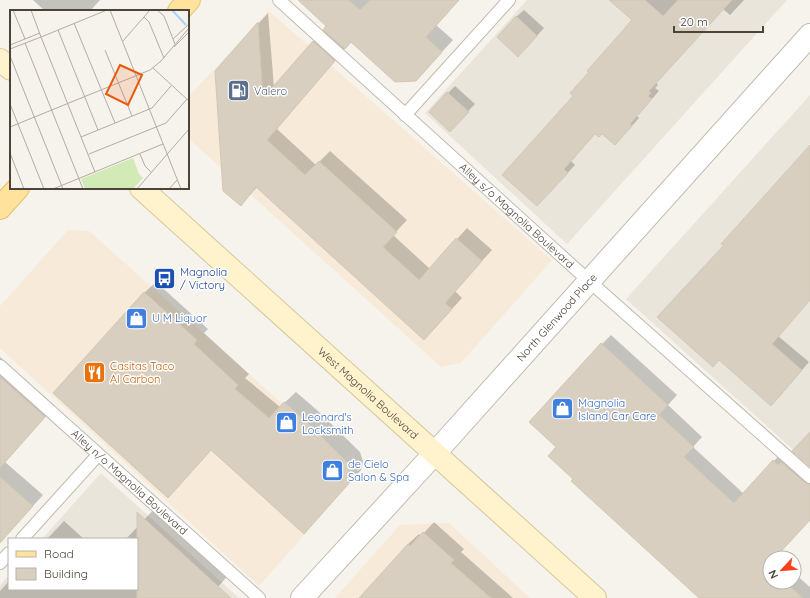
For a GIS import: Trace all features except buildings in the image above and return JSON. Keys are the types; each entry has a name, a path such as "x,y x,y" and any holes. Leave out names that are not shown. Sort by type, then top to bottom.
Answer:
{"main road":[{"path":"180,10 189,0"},
{"path":"0,60 10,68"},
{"path":"0,208 17,189"},
{"name":"West Magnolia Boulevard","path":"142,189 595,598"}],"street":[{"name":"North Glenwood Place","path":"302,598 435,454 810,35"}],"lane":[{"name":"Alley s/o Magnolia Boulevard","path":"279,0 589,281 810,477"},
{"path":"405,115 508,0"},
{"name":"Alley n/o Magnolia Boulevard","path":"0,366 259,598"},
{"path":"23,538 98,454"},
{"path":"0,563 8,554"}],"shaded area":[{"path":"527,0 787,0 567,244 425,113"},
{"path":"269,11 552,260 461,363 441,367 189,139 189,96"},
{"path":"810,95 810,465 626,299"},
{"path":"68,230 89,231 349,463 353,473 351,482 259,586 0,348 0,306"},
{"path":"101,473 239,598 0,598 0,585 8,576 8,590 138,590 138,538 43,538"},
{"path":"449,523 530,598 335,598 400,525"}],"place":[{"name":"Valero","path":"239,91"},
{"name":"Magnolia / Victory","path":"165,278"},
{"name":"U M Liquor","path":"136,318"},
{"name":"Casitas Taco Al Carbon","path":"94,372"},
{"name":"Magnolia Island Car Care","path":"563,409"},
{"name":"Leonard's Locksmith","path":"287,423"},
{"name":"de Cielo Salon & Spa","path":"332,470"}]}
